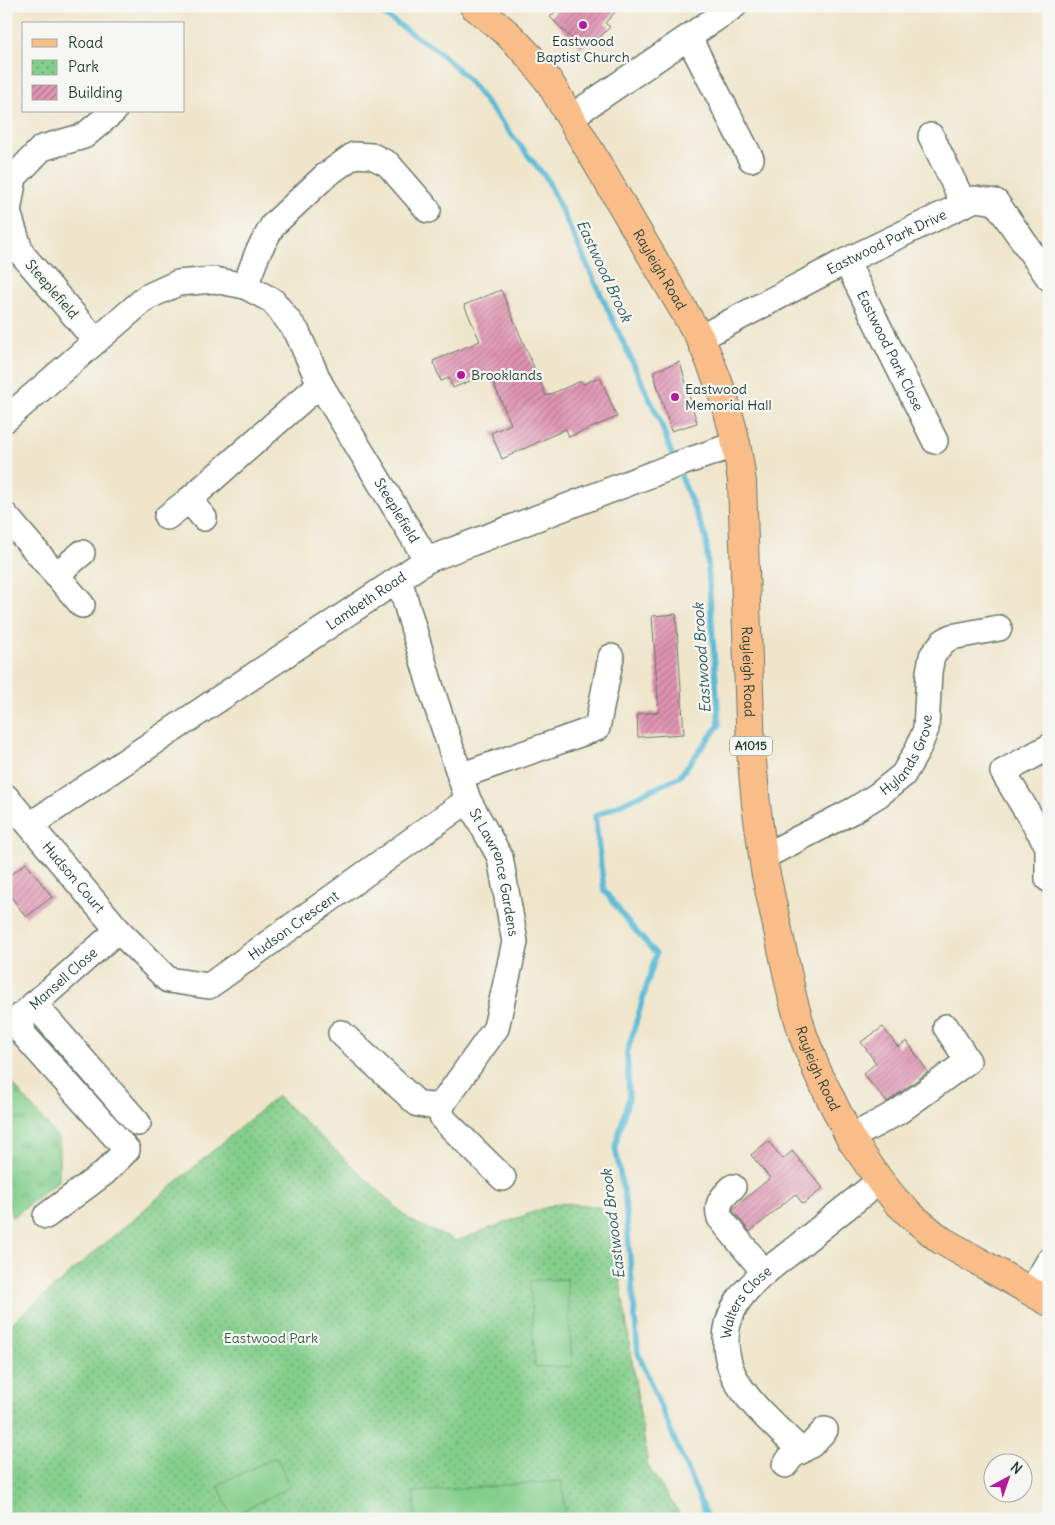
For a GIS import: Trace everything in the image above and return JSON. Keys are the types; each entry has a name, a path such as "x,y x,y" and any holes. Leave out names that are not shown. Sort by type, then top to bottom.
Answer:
{"main road":[{"name":"Rayleigh Road","path":"474,6 508,34 531,58 550,83 700,338 725,399 737,444 742,482 752,750 756,804 763,857 792,1000 817,1071 850,1138 880,1182 914,1218 941,1240 1040,1297"}],"street":[{"path":"571,117 734,6"},
{"path":"689,38 751,159"},
{"name":"Steeplefield","path":"96,341 21,252 8,212 14,177 42,148 84,136 113,112"},
{"path":"932,136 964,204"},
{"path":"245,286 258,252 273,225 326,176 354,155 372,156 388,164 428,210"},
{"name":"Eastwood Park Drive","path":"700,338 846,260 975,199 996,202 1049,278"},
{"name":"Eastwood Park Close","path":"846,260 934,441"},
{"name":"Steeplefield","path":"6,419 147,298 178,283 214,280 245,286 273,301 297,332 320,384 427,560"},
{"path":"167,517 196,509 320,384"},
{"name":"Lambeth Road","path":"30,825 427,560 676,465 737,444"},
{"path":"6,516 82,605"},
{"path":"56,575 82,553"},
{"name":"St Lawrence Gardens","path":"399,580 431,688 468,800 500,856 515,942 496,1028 442,1104"},
{"name":"Hylands Grove","path":"763,857 854,810 878,795 902,774 917,751 926,729 929,672 932,656 943,642 950,637 999,628"},
{"path":"460,776 597,728 611,657"},
{"path":"1048,879 1048,846 1003,772 1049,747"},
{"name":"Hudson Court","path":"6,797 118,930"},
{"name":"Hudson Crescent","path":"118,930 168,980 208,986 468,800"},
{"name":"Mansell Close","path":"21,1014 118,930"},
{"path":"21,1014 138,1123"},
{"path":"21,1014 23,1034 127,1150 104,1173 46,1216"},
{"path":"850,1138 898,1112 968,1061 946,1027"},
{"path":"341,1033 418,1104 430,1106 442,1104 441,1114 444,1120 503,1178"},
{"name":"Walters Close","path":"825,1430 793,1458 734,1375 726,1348 729,1318 740,1298 765,1273 880,1182"},
{"path":"733,1187 723,1197 719,1205 718,1212 720,1218 765,1273"},
{"path":"1040,1297 1049,1261"}],"green space":[{"path":"6,1076 59,1139 59,1180 12,1218 6,1196"},
{"name":"Eastwood Park","path":"277,1096 411,1221 456,1241 558,1203 598,1206 612,1226 648,1466 683,1519 6,1519 6,1328"},
{"path":"567,1279 572,1366 535,1367 530,1281"},
{"path":"276,1457 290,1487 232,1516 218,1485"},
{"path":"562,1481 566,1519 416,1519 414,1492"}],"building":[{"name":"Eastwood Baptist Church","path":"561,6 621,6 605,23 610,27 595,42 591,38 581,48 550,17"},
{"name":"Brooklands","path":"501,290 546,396 581,381 583,384 600,377 617,417 569,437 566,429 502,459 491,433 511,424 489,373 453,388 449,378 441,381 433,361 480,341 464,305"},
{"name":"Eastwood Memorial Hall","path":"680,362 697,423 671,431 653,371"},
{"path":"676,614 684,734 638,737 637,714 659,712 652,616"},
{"path":"26,863 52,897 26,917 6,890 6,878"},
{"path":"883,1027 898,1047 907,1041 928,1072 887,1102 863,1074 876,1063 861,1042"},
{"path":"768,1141 783,1159 792,1151 823,1188 803,1204 795,1194 750,1232 733,1209 770,1178 751,1155"}],"waterway":[{"name":"Eastwood Brook","path":"371,6 438,51 465,76 547,179 660,421 674,460"},
{"name":"Eastwood Brook","path":"679,471 706,538 719,725 679,777 595,816 604,890 628,922 656,954 627,1053 629,1098 615,1146 625,1200 638,1353 708,1519"}],"place":[{"name":"Eastwood Baptist Church","path":"583,25"},
{"name":"Brooklands","path":"461,375"},
{"name":"Eastwood Memorial Hall","path":"675,397"}]}
